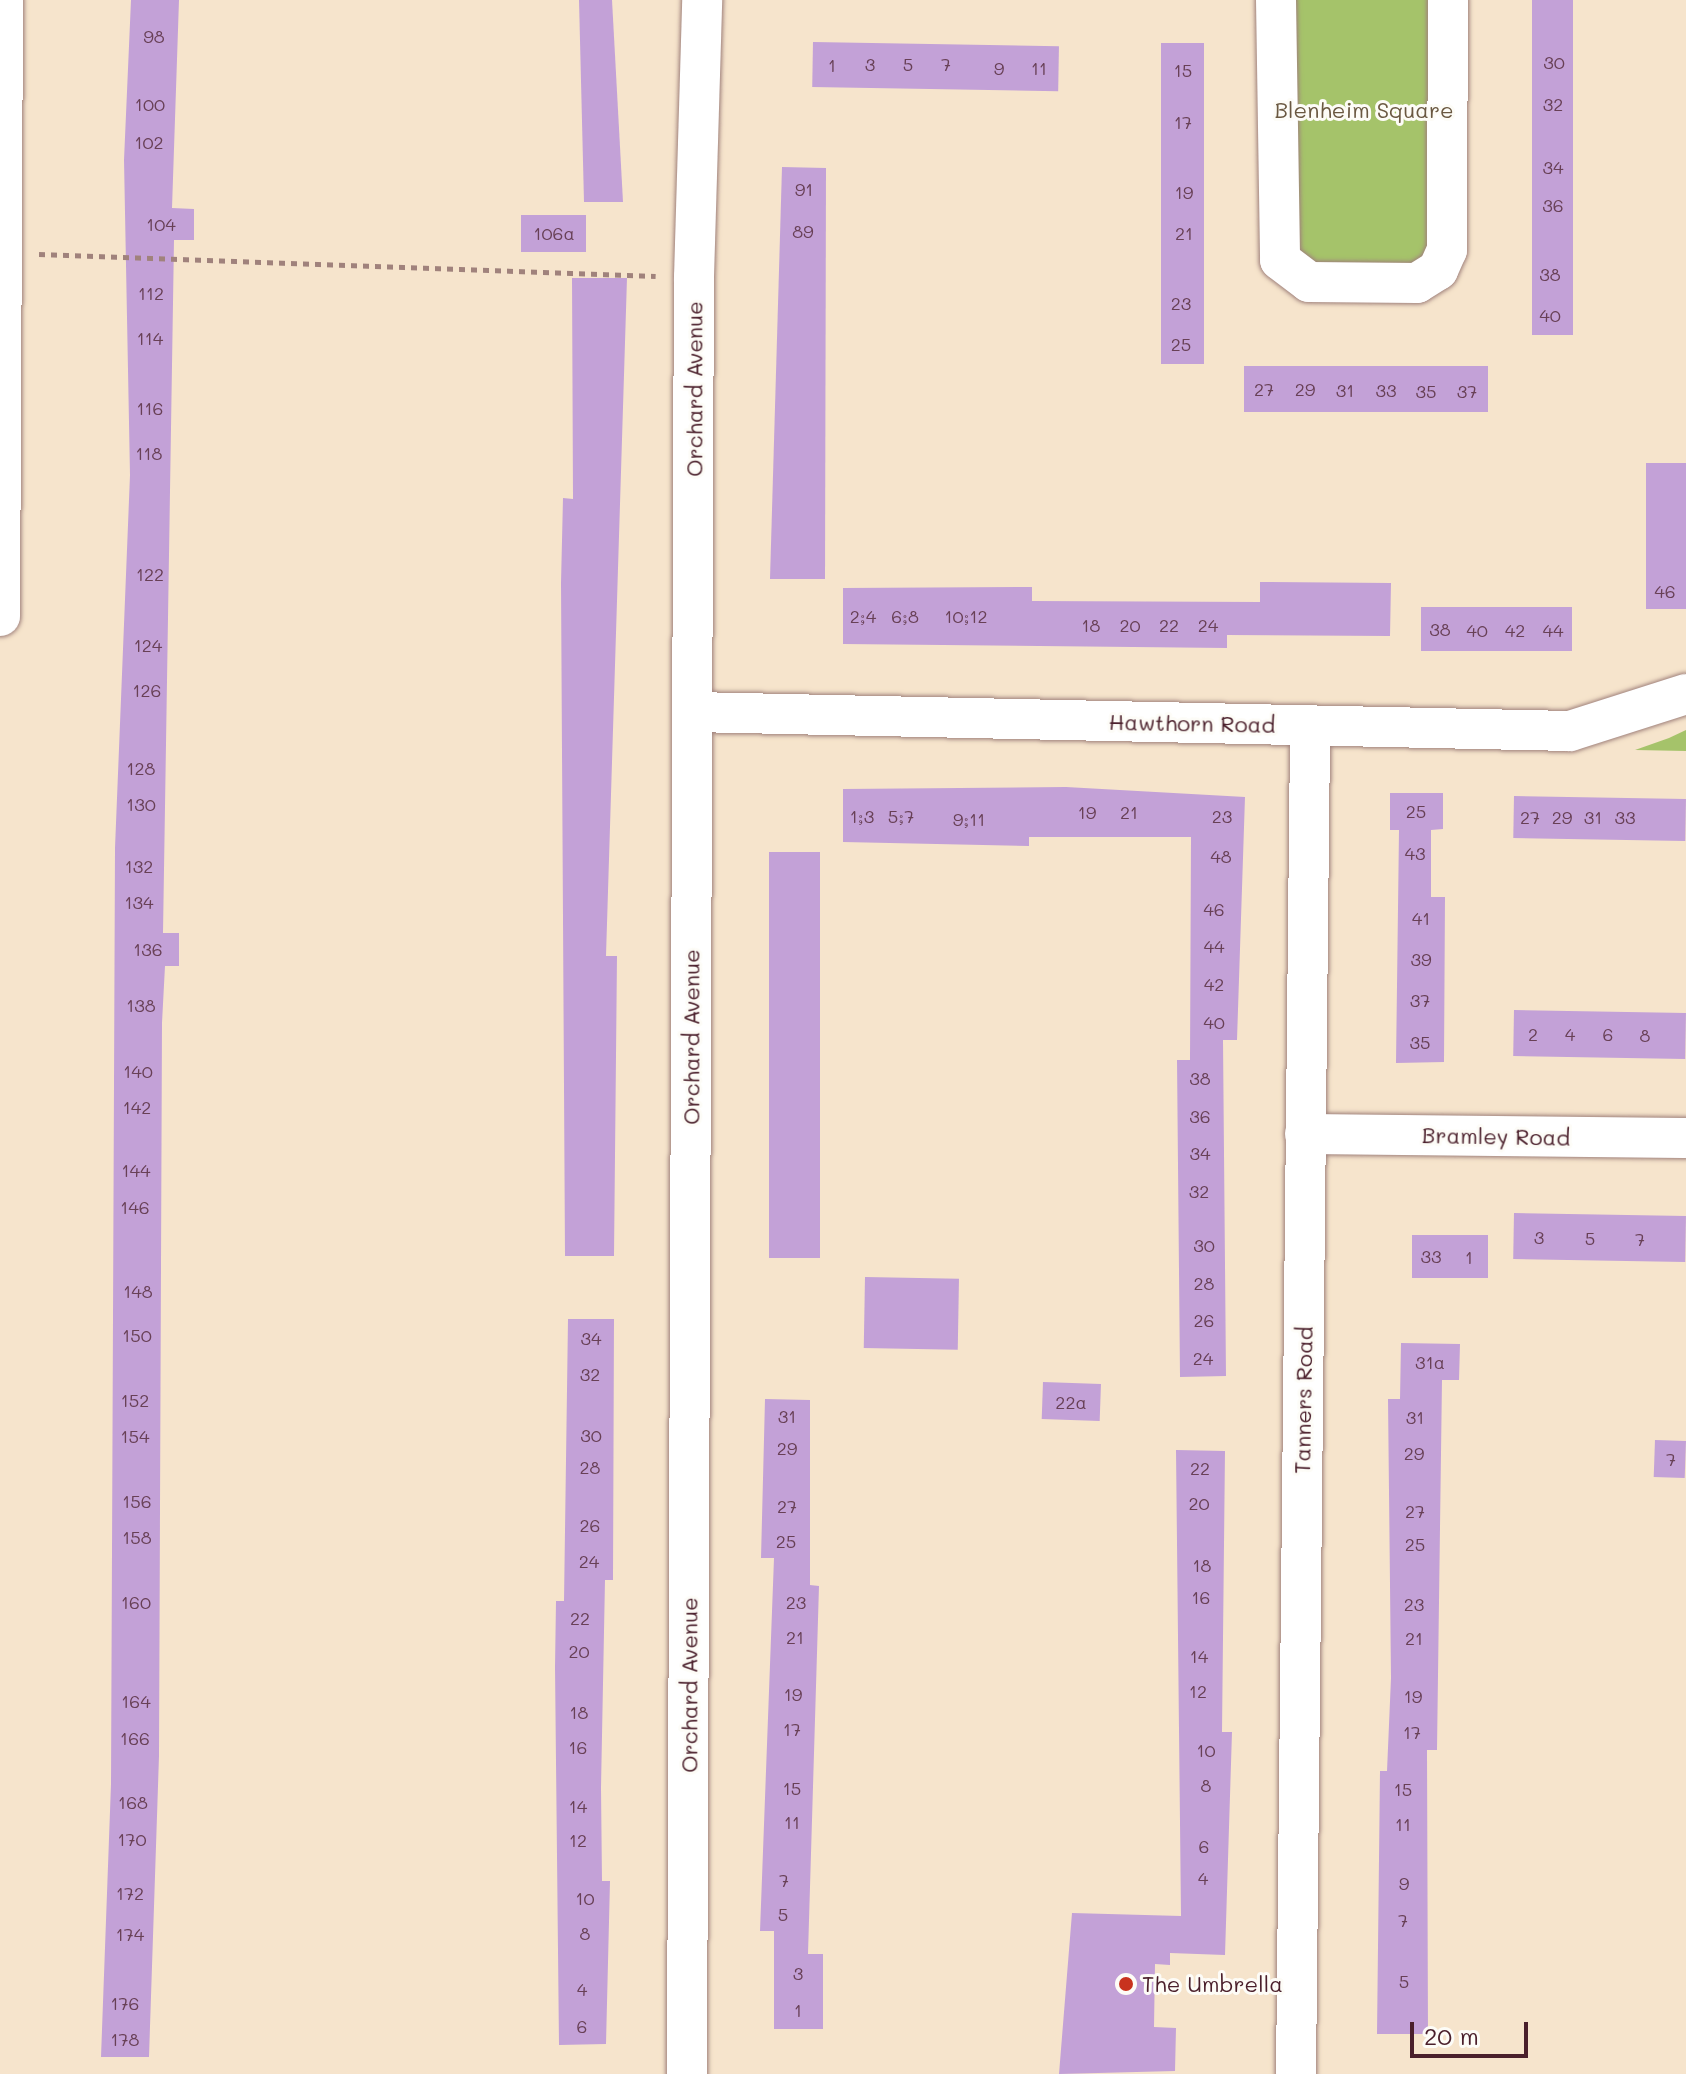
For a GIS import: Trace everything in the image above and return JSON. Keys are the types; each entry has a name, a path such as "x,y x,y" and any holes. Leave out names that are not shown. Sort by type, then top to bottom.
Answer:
{"street":[{"path":"0,616 3,0"},
{"name":"Orchard Avenue","path":"687,2074 694,277 702,0"},
{"path":"1276,0 1280,260 1309,282 1417,283 1438,270 1447,250 1448,0"},
{"name":"Hawthorn Road","path":"693,712 1570,731 1686,694"},
{"name":"Tanners Road","path":"1296,2074 1310,726"},
{"name":"Bramley Road","path":"1305,1134 1686,1138"}],"path":[{"path":"2,253 694,277"}],"green space":[{"name":"Blenheim Square","path":"1276,0 1448,0 1445,262 1298,277"},
{"path":"1686,730 1686,751 1635,750 1669,738"}],"building":[{"path":"131,0 179,0 172,208 194,209 194,240 174,240 163,933 179,933 179,966 165,966 162,1023 159,1756 149,2057 101,2057 111,1784 115,848 130,475 124,160"},
{"path":"579,0 612,0 623,202 584,202"},
{"path":"1532,0 1573,0 1573,335 1532,335"},
{"path":"813,42 1059,46 1058,91 812,87"},
{"path":"1161,43 1204,43 1204,364 1161,364"},
{"path":"782,167 826,168 825,579 770,579"},
{"path":"521,215 586,215 586,252 521,252"},
{"path":"572,278 627,278 606,956 617,956 614,1256 565,1256 561,583 563,498 573,499"},
{"path":"1244,366 1488,366 1488,412 1244,412"},
{"path":"1646,463 1686,463 1686,609 1646,609"},
{"path":"1260,582 1391,583 1390,636 1227,635 1227,648 843,644 843,588 1032,587 1032,601 1260,602"},
{"path":"1421,607 1572,607 1572,651 1421,651"},
{"path":"1066,787 1245,797 1237,1040 1223,1040 1226,1376 1180,1377 1177,1060 1190,1060 1191,837 1029,837 1029,846 843,842 843,789"},
{"path":"1390,793 1443,793 1443,829 1431,830 1431,897 1445,897 1444,1062 1396,1063 1399,830 1390,830"},
{"path":"1514,796 1686,799 1685,841 1513,838"},
{"path":"769,852 820,852 820,1258 769,1258"},
{"path":"1514,1010 1686,1013 1685,1059 1513,1056"},
{"path":"1514,1213 1686,1216 1685,1262 1513,1259"},
{"path":"1412,1235 1488,1235 1488,1278 1412,1278"},
{"path":"865,1277 959,1279 958,1350 864,1348"},
{"path":"568,1319 614,1319 613,1580 605,1580 601,1788 602,1881 610,1881 606,2044 559,2045 555,1667 556,1601 564,1601"},
{"path":"1401,1343 1460,1344 1459,1380 1442,1380 1437,1750 1427,1750 1428,2034 1377,2034 1380,1771 1387,1771 1391,1678 1388,1399 1400,1399"},
{"path":"1043,1382 1101,1384 1100,1421 1042,1419"},
{"path":"765,1399 810,1400 810,1585 819,1586 808,1954 823,1954 823,2029 774,2029 774,1931 760,1931 774,1558 761,1558"},
{"path":"1655,1440 1686,1441 1685,1478 1654,1477"},
{"path":"1176,1450 1225,1451 1222,1732 1232,1732 1225,1955 1170,1953 1170,1965 1155,1964 1154,2027 1176,2028 1175,2071 1059,2074 1072,1913 1181,1916"}],"place":[{"name":"The Umbrella","path":"1126,1984"}]}
